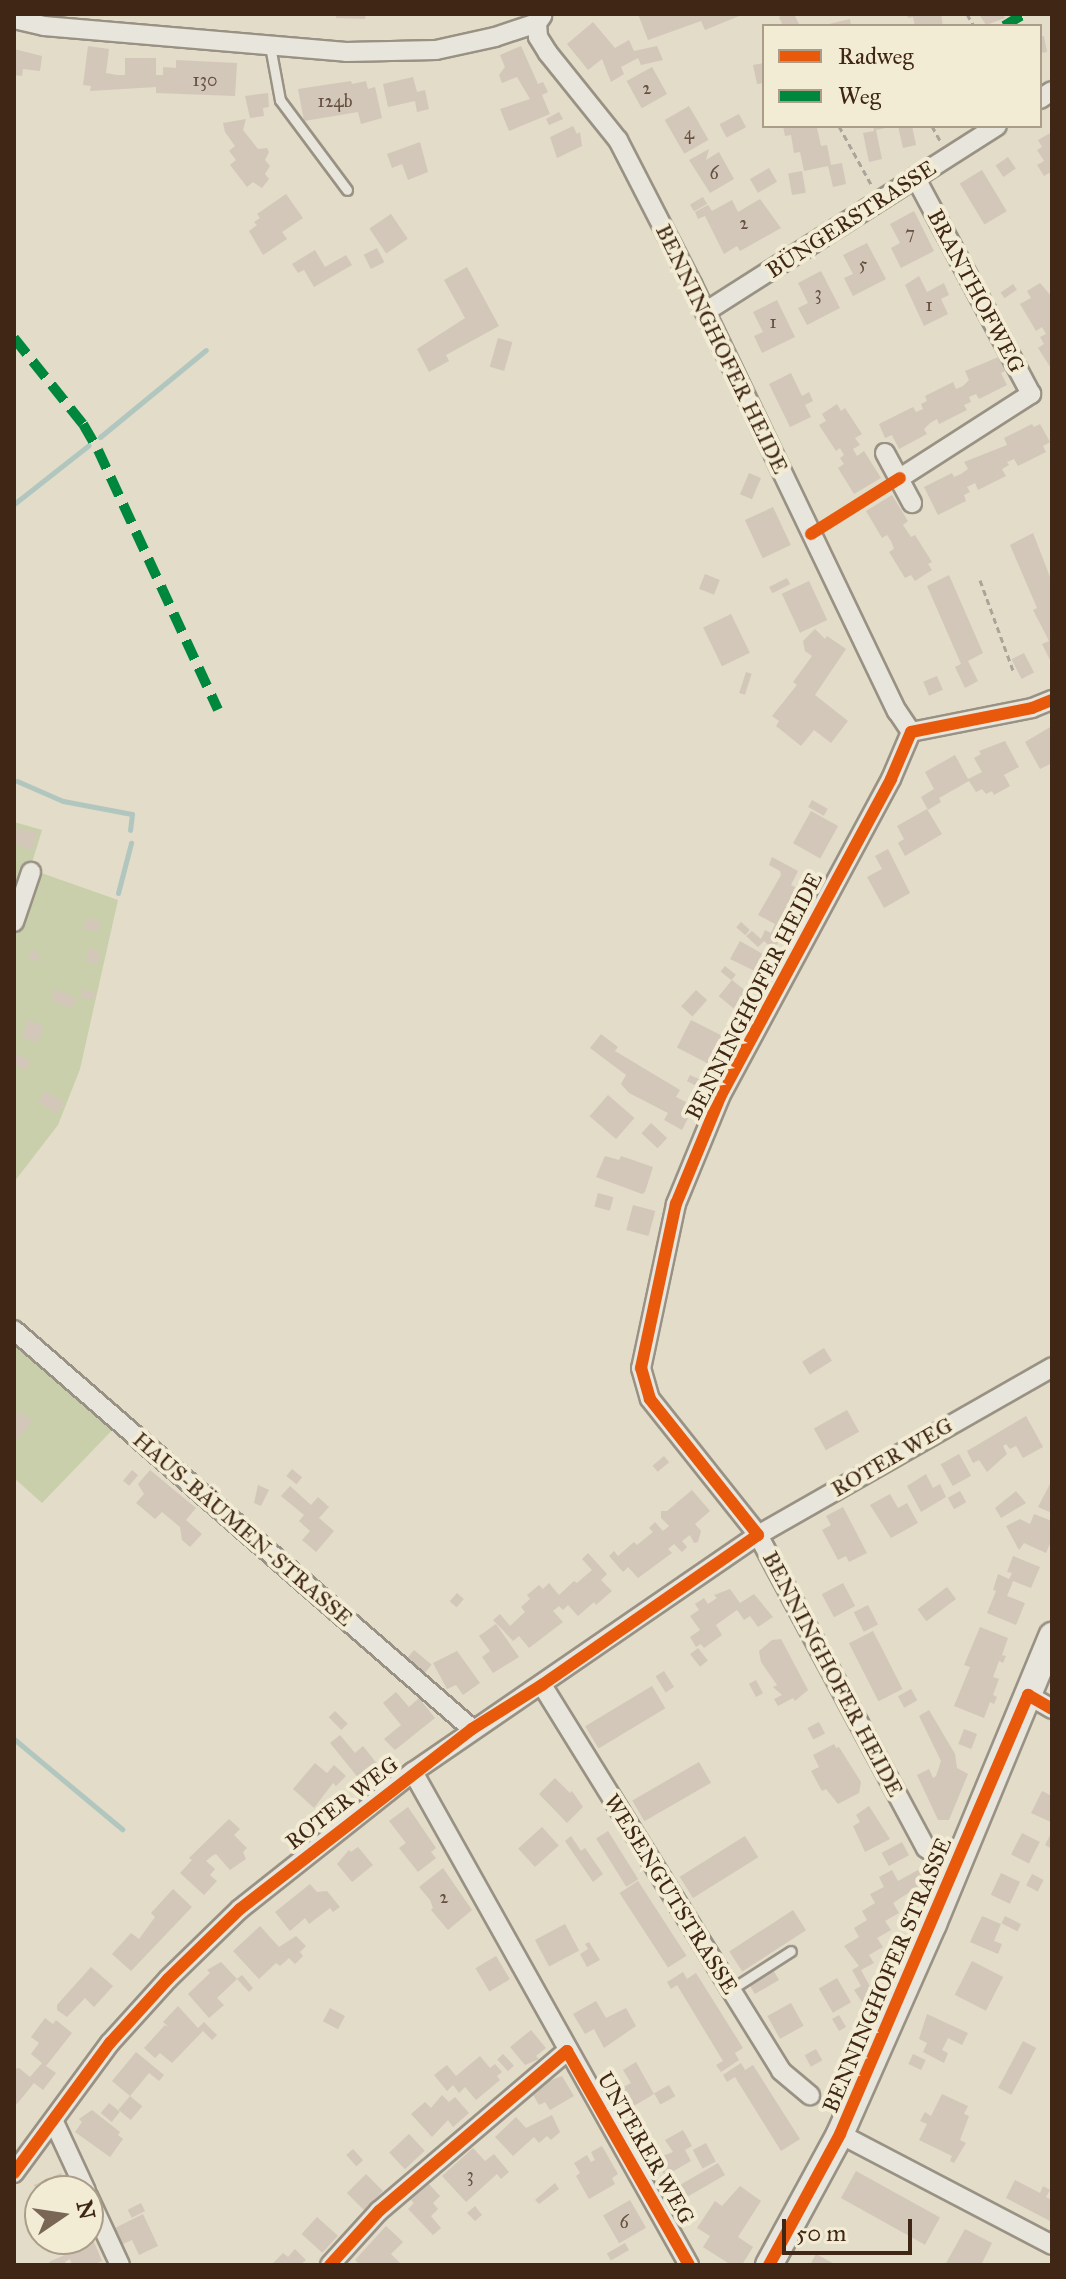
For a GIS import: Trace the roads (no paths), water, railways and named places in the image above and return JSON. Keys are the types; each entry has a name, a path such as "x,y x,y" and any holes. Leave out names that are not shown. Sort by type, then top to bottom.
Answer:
{"main road":[{"name":"BENNINGHOFER STRASSE","path":"769,2265 840,2134 956,1869 1052,1636"}],"street":[{"path":"14,19 44,26 346,52 436,50 495,37 541,18"},
{"name":"BENNINGHOFER HEIDE","path":"541,18 538,37 548,53 618,140 705,312 890,697 911,732 891,779 720,1097 676,1204 650,1310 641,1368 650,1399 758,1535 926,1848 956,1869"},
{"name":"BÜNGERSTRASSE","path":"705,312 994,128"},
{"name":"BRANTHOFWEG","path":"900,478 1031,394 915,177"},
{"path":"885,453 912,503"},
{"path":"911,732 1032,708 1052,700"},
{"path":"14,922 31,872"},
{"name":"HAUS-BÄUMEN-STRASSE","path":"14,1330 472,1729"},
{"name":"ROTER WEG","path":"14,2173 110,2043 178,1969 240,1909 413,1772 758,1535 1052,1367"},
{"name":"WESENGUTSTRASSE","path":"542,1685 781,2071 810,2095"},
{"path":"1028,1695 1052,1709"},
{"name":"UNTERER WEG","path":"413,1772 689,2265"},
{"path":"330,2265 379,2211 567,2051"},
{"path":"54,2122 78,2175"},
{"path":"840,2134 1052,2245"},
{"path":"104,2231 120,2265"}],"lane":[{"path":"270,46 280,100 347,190"},
{"path":"730,1990 791,1951"}],"waterway":[{"path":"100,437 206,350"},
{"path":"14,504 89,445"},
{"path":"17,781 63,801 132,814 130,830"},
{"path":"118,893 131,843"},
{"path":"14,1739 122,1829"}]}
